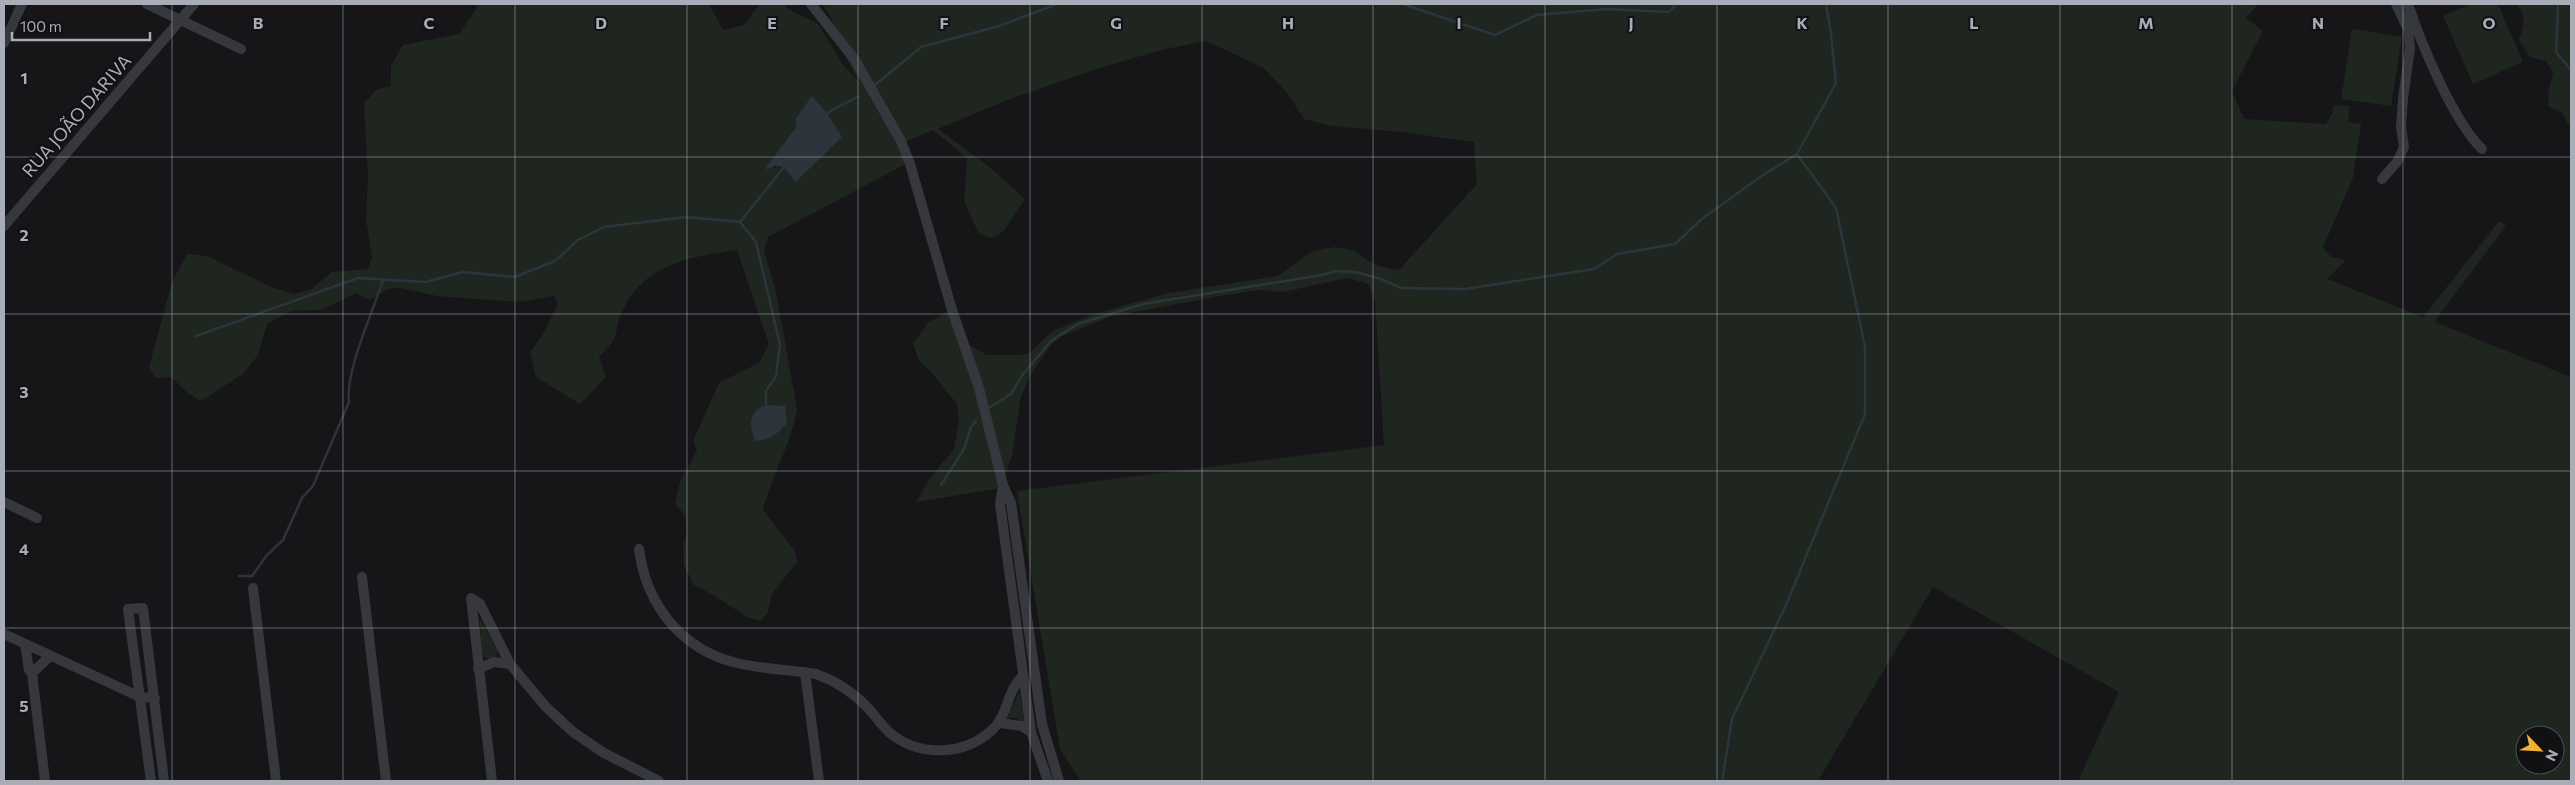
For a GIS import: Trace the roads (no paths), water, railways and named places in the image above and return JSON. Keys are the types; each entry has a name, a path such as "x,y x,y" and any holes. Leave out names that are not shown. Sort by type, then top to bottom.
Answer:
{"street":[{"path":"4,42 22,4"},
{"path":"147,4 241,49"},
{"name":"RUA JOÃO DARIVA","path":"4,226 194,4"},
{"path":"811,4 855,60 904,149 952,310 978,388 1003,485 1011,503 1042,724 1059,781"},
{"path":"2382,179 2398,162 2404,147 2401,127 2402,99 2410,48 2408,29 2396,4"},
{"path":"2408,4 2451,103 2470,137 2482,149"},
{"path":"1003,485 1000,504 1022,677 1031,732 1048,781"},
{"path":"4,502 37,518"},
{"path":"639,549 644,576 654,600 669,622 689,641 711,654 736,663 805,672 821,676 847,690 867,706 891,734 917,747 936,750 966,746 984,737 1000,723 1022,677"},
{"path":"362,577 386,781"},
{"path":"253,588 276,781"},
{"path":"492,781 471,598 480,604 510,664 533,693 573,732 604,753 659,781"},
{"path":"150,781 128,609 143,608 164,781"},
{"path":"4,634 140,698 155,698"},
{"path":"25,644 29,670 32,673 45,781"},
{"path":"32,673 50,656"},
{"path":"478,669 494,662 510,664"},
{"path":"805,672 819,781"},
{"path":"1000,723 1022,726 1031,732"}],"waterway":[{"path":"875,85 921,47 999,26 1057,4"},
{"path":"1403,4 1495,35 1537,15 1606,9 1669,12 1676,4"},
{"path":"1722,781 1732,719 1786,605 1865,414 1865,347 1836,208 1797,154 1836,83 1826,4"},
{"path":"2558,4 2556,52 2571,70"},
{"path":"825,114 859,96"},
{"path":"987,409 1011,394 1023,374 1052,340 1078,324 1143,304 1322,275 1336,271 1356,272 1381,279 1401,288 1465,289 1594,269 1617,254 1675,244 1703,218 1763,175 1797,154"},
{"path":"196,336 358,278 425,282 463,272 515,277 555,261 578,240 604,227 686,217 740,222 785,166"},
{"path":"740,222 756,242 780,345 776,376 766,391 766,406"},
{"path":"239,576 252,576 267,555 283,540 302,498 313,486 349,402 351,374 355,358 383,280"},
{"path":"941,485 964,449 971,427 976,421"}]}
